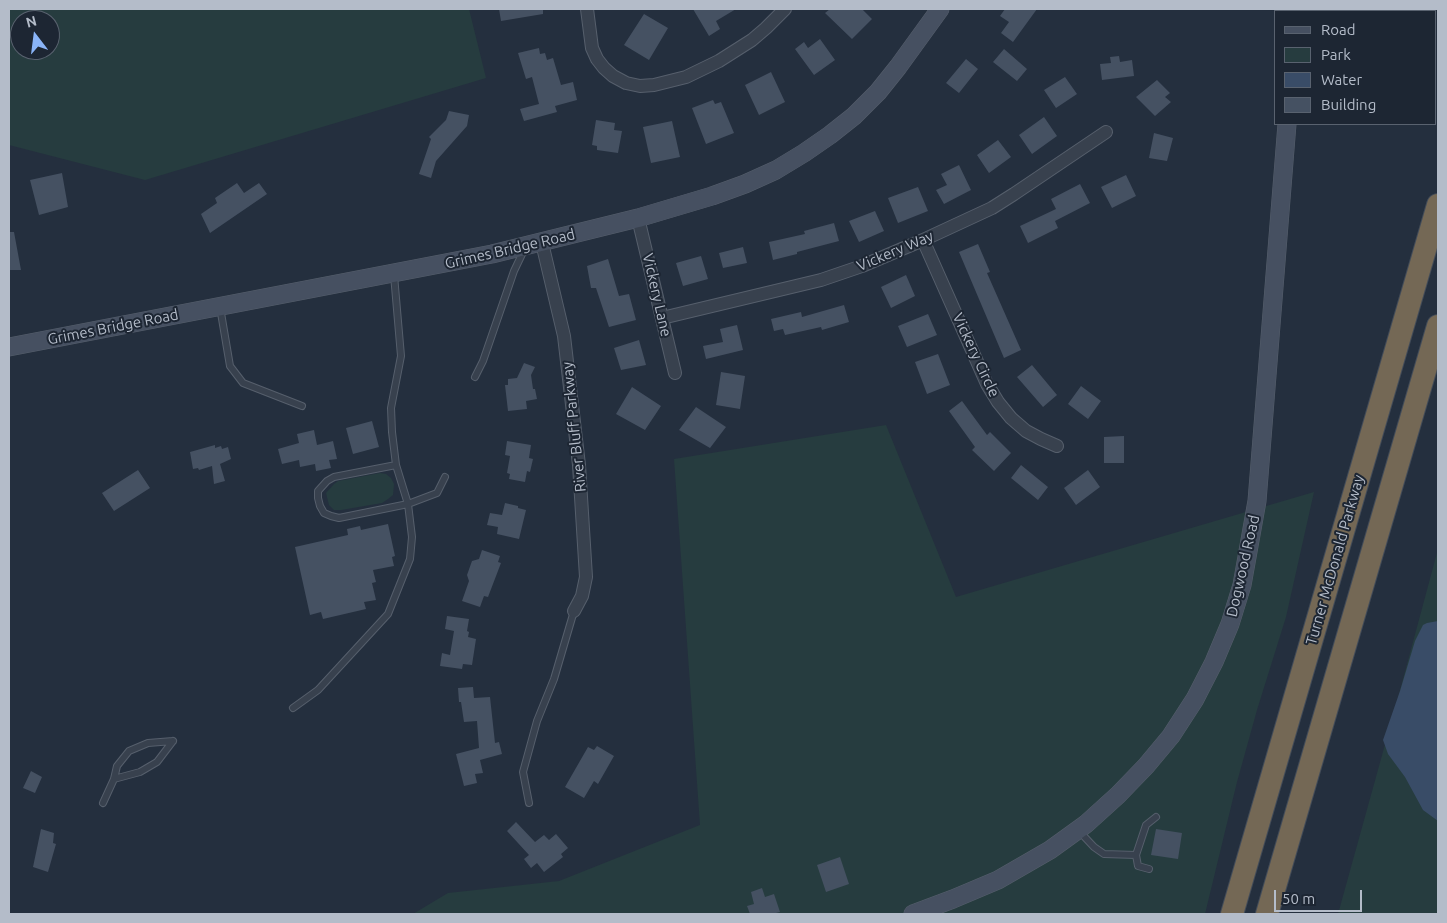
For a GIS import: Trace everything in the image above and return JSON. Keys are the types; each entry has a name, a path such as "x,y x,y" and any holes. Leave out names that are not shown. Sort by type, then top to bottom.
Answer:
{"highway":[{"name":"Turner McDonald Parkway","path":"1232,914 1438,206"},
{"path":"1267,914 1438,326"}],"street":[{"path":"587,9 592,48 600,64 613,76 626,83 640,86 654,86 686,76 719,61 752,40 785,9"},
{"name":"Grimes Bridge Road","path":"9,347 394,274 533,245 638,218 745,184 776,170 804,153 854,116 878,92 918,42 940,9"},
{"name":"Dogwood Road","path":"913,914 998,880 1050,850 1078,830 1118,795 1171,736 1195,699 1214,662 1230,624 1242,585 1257,501 1287,125"},
{"name":"Vickery Way","path":"662,318 840,274 862,266 992,208 1106,132"},
{"name":"Vickery Lane","path":"638,218 675,372"},
{"name":"Vickery Circle","path":"923,240 987,384 998,402 1011,418 1026,431 1041,440 1057,446"},
{"name":"River Bluff Parkway","path":"533,245 564,336 579,465 586,577 582,596 574,611"}],"lane":[{"path":"475,377 483,361 514,271 533,245"},
{"path":"293,708 318,690 388,614 410,559 412,537 408,504 396,465 392,432 391,408 401,356 394,274"},
{"path":"220,306 230,366 243,383 302,406"},
{"path":"396,465 334,477 326,481 318,491 320,506 324,512 339,518 408,504 437,494 446,478"},
{"path":"529,803 523,772 537,721 554,679 574,611"},
{"path":"103,803 114,779 117,766 129,751 148,743 173,742 157,762 140,772 114,779"},
{"path":"1149,868 1138,866 1136,855 1146,825 1156,817"},
{"path":"1078,830 1094,847 1104,854 1136,855"}],"green space":[{"path":"9,9 469,9 486,78 145,180 9,145"},
{"path":"886,425 956,597 1314,492 1286,617 1237,782 1205,914 413,914 448,893 559,881 700,825 674,459"},
{"path":"380,473 386,474 394,484 393,495 382,503 341,510 334,510 329,505 326,493 338,481"},
{"path":"1438,549 1438,914 1338,914 1399,694"}],"water":[{"path":"1438,621 1438,821 1423,810 1405,777 1388,754 1383,740 1415,641 1423,625"}],"building":[{"path":"499,9 543,9 543,14 501,21"},
{"path":"693,9 736,9 716,21 720,29 709,36"},
{"path":"830,9 862,9 872,19 852,39 825,13"},
{"path":"1005,9 1037,9 1013,42 1001,33 1009,22 1000,16"},
{"path":"644,14 668,28 649,60 624,45"},
{"path":"820,39 835,60 814,75 795,49 804,42 808,48"},
{"path":"539,48 540,54 545,53 547,60 553,58 561,85 573,82 577,100 555,106 557,112 524,121 520,109 539,104 532,77 526,79 518,53"},
{"path":"1004,49 1027,69 1017,81 993,62"},
{"path":"1119,56 1120,62 1132,60 1134,76 1102,80 1100,64 1111,63 1110,57"},
{"path":"966,59 978,69 959,93 946,83"},
{"path":"771,72 785,102 759,115 745,85"},
{"path":"1065,77 1077,94 1056,108 1044,90"},
{"path":"1157,80 1170,93 1165,97 1171,102 1155,116 1136,97"},
{"path":"713,100 715,104 721,102 734,133 706,144 692,108"},
{"path":"449,111 469,115 467,126 436,161 431,178 419,174 431,139 429,137 446,120"},
{"path":"1044,117 1057,136 1032,154 1019,135"},
{"path":"596,120 615,123 614,130 622,131 618,153 597,150 597,146 592,145"},
{"path":"672,121 680,157 651,163 643,127"},
{"path":"1154,133 1173,138 1167,161 1149,158"},
{"path":"998,140 1011,157 989,173 977,155"},
{"path":"959,165 971,190 944,204 936,190 947,185 941,174"},
{"path":"62,173 68,207 39,215 30,180"},
{"path":"1126,175 1136,196 1112,208 1101,187"},
{"path":"237,183 244,193 259,183 267,194 210,233 201,214 217,203 215,198"},
{"path":"1080,184 1090,203 1055,221 1058,228 1028,243 1020,226 1056,209 1051,199"},
{"path":"918,187 928,211 898,223 888,198"},
{"path":"875,211 884,231 859,242 849,221"},
{"path":"834,223 839,241 773,260 769,242 805,234 804,231"},
{"path":"9,232 14,232 21,270 9,270"},
{"path":"978,244 990,272 987,273 1021,350 1004,358 959,252"},
{"path":"743,247 747,263 723,268 719,253"},
{"path":"701,256 708,279 683,286 676,263"},
{"path":"608,259 619,296 629,294 636,320 609,327 596,288 591,288 587,266"},
{"path":"906,275 915,296 891,308 881,287"},
{"path":"844,305 849,322 822,330 821,327 785,335 783,329 774,331 771,319 801,312 802,317"},
{"path":"928,314 937,335 907,347 898,326"},
{"path":"737,325 743,350 706,359 703,346 723,342 720,329"},
{"path":"639,340 646,365 621,370 614,348"},
{"path":"938,354 950,385 927,394 915,362"},
{"path":"524,363 535,367 531,375 537,399 526,401 527,409 508,411 505,385 508,385 508,379 517,378"},
{"path":"1032,365 1057,395 1043,407 1017,377"},
{"path":"721,372 745,376 740,409 716,405"},
{"path":"1081,386 1101,401 1088,419 1068,404"},
{"path":"632,387 661,406 645,430 616,414"},
{"path":"962,401 987,435 990,432 1011,453 994,471 972,450 975,447 949,411"},
{"path":"696,407 726,427 710,448 679,430"},
{"path":"372,421 379,447 353,454 346,428"},
{"path":"314,430 317,445 333,441 337,459 329,460 331,468 316,471 315,464 300,467 299,460 282,464 278,449 299,443 297,434"},
{"path":"1124,436 1124,463 1104,463 1104,437"},
{"path":"507,441 531,445 529,458 533,459 530,472 527,471 525,482 509,479 510,474 507,473 510,456 505,455"},
{"path":"215,445 215,448 221,446 222,449 228,447 231,459 220,464 225,481 214,484 212,466 199,470 198,468 193,469 190,452"},
{"path":"1021,465 1048,487 1038,500 1011,478"},
{"path":"138,470 150,488 114,511 102,493"},
{"path":"1088,470 1100,487 1076,505 1064,488"},
{"path":"505,503 526,510 519,539 497,534 498,527 487,525 490,513 502,515"},
{"path":"388,524 395,556 392,557 394,566 373,570 376,582 372,583 376,600 364,602 366,609 323,619 321,612 310,615 295,547 348,535 347,529 360,526 361,530"},
{"path":"482,550 500,556 498,562 501,563 488,597 484,596 480,607 462,601 469,581 467,575 472,561 479,559"},
{"path":"447,616 469,619 468,637 476,639 472,665 463,664 462,669 440,666 442,653 450,655 454,631 445,629"},
{"path":"473,687 474,698 490,697 495,743 499,742 502,754 480,760 483,773 475,774 477,783 464,786 456,754 479,748 477,721 464,722 458,688"},
{"path":"597,746 614,756 598,784 594,781 584,798 565,787 588,747 594,750"},
{"path":"31,771 42,777 35,793 23,788"},
{"path":"516,822 535,842 544,835 549,840 556,834 568,848 561,854 563,857 544,872 537,863 531,868 524,859 529,855 507,831"},
{"path":"41,829 54,833 53,843 56,844 48,872 33,867"},
{"path":"1156,829 1182,833 1178,859 1151,855"},
{"path":"840,857 849,884 826,892 817,865"},
{"path":"762,888 765,897 774,894 780,912 750,914 747,906 754,904 751,892"}]}
